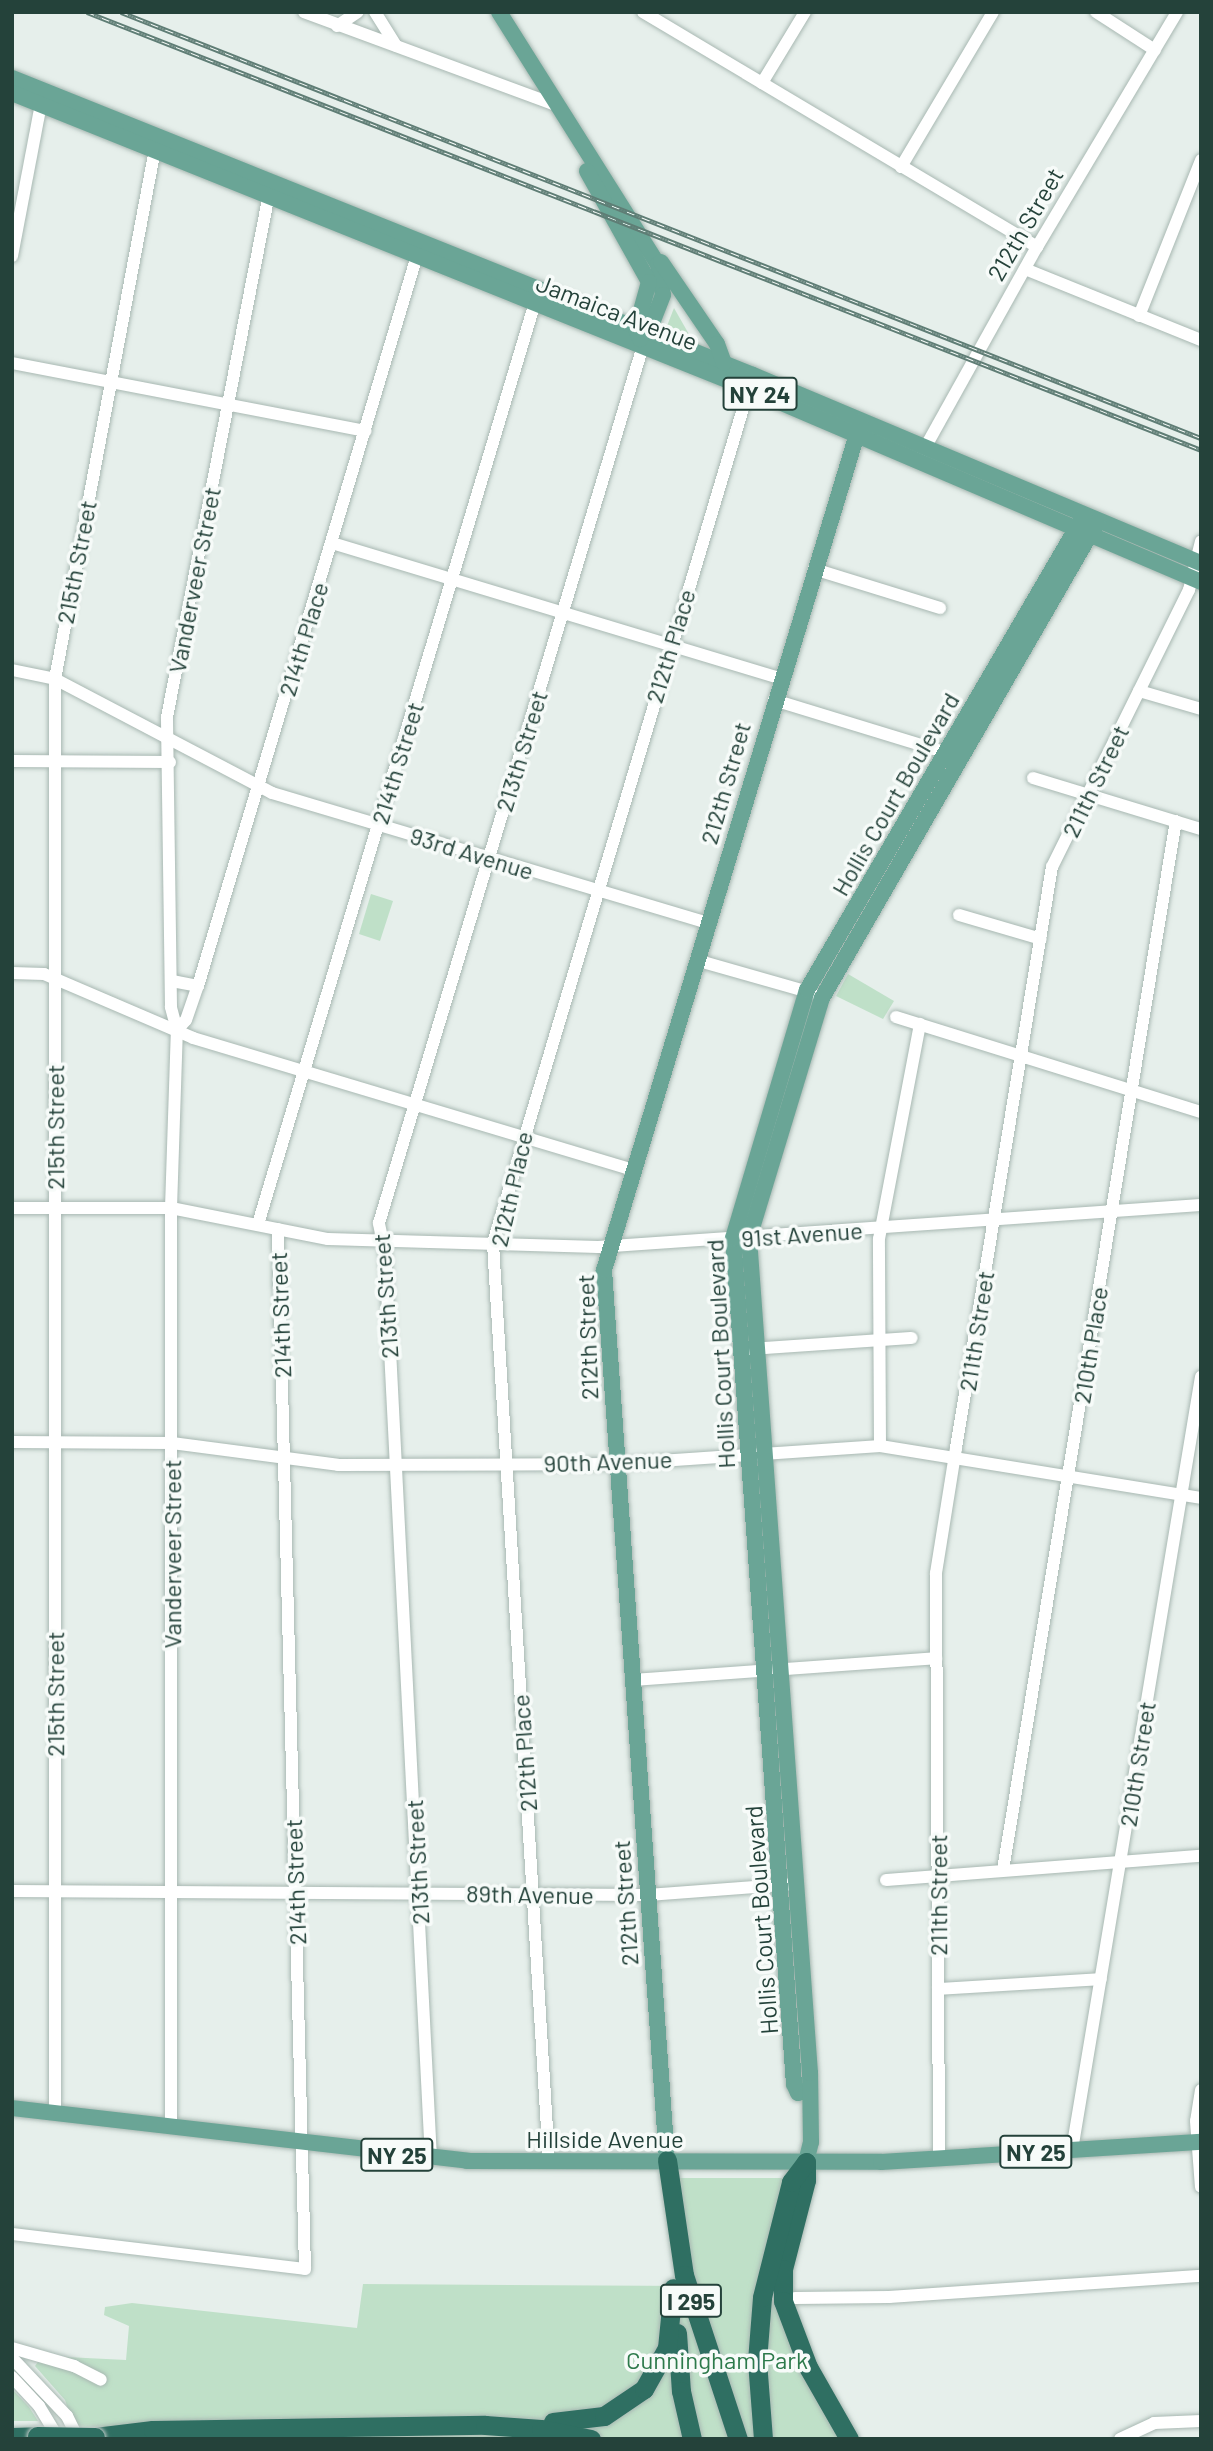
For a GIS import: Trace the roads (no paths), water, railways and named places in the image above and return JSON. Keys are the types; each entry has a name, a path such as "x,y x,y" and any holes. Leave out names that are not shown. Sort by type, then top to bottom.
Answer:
{"highway":[{"name":"I 295","path":"667,2160 676,2237 690,2299 724,2385 738,2439"},
{"name":"I 295","path":"763,2439 757,2361 762,2297 792,2181 806,2162"},
{"path":"806,2162 806,2180 782,2280 785,2310 832,2439"},
{"path":"87,2438 153,2430 584,2421 630,2402 650,2382 664,2358 672,2327 676,2237"},
{"path":"673,2288 681,2391 692,2439"},
{"path":"800,2348 849,2439"},
{"path":"485,2425 552,2430 590,2439"},
{"path":"12,2437 145,2439"}],"main road":[{"name":"NY 24","path":"499,12 555,106 650,284 642,336"},
{"name":"Jamaica Avenue","path":"12,78 42,98"},
{"name":"Jamaica Avenue","path":"12,93 42,98 537,298 724,363 751,382"},
{"name":"NY 24","path":"555,106 716,344 724,363"},
{"path":"642,336 663,291 651,251"},
{"name":"Jamaica Avenue","path":"642,336 663,355 751,382 1087,525 1196,580"},
{"name":"212th Street","path":"667,2160 604,1270 780,678 859,428"},
{"name":"Jamaica Avenue","path":"1087,525 1197,561"},
{"name":"Hollis Court Boulevard","path":"762,1530 765,1452 733,1238 764,1161 790,1077 822,998 913,844 979,694 1014,633 1087,525"},
{"name":"Hollis Court Boulevard","path":"790,1077 807,990 896,834 995,702 1030,642 1087,525"},
{"path":"1014,633 1030,642"},
{"path":"979,694 995,702"},
{"path":"896,834 913,844"},
{"path":"850,915 867,922"},
{"name":"Hollis Court Boulevard","path":"764,1161 749,1238 748,1454 762,1530 798,2019 809,2090 811,2144 806,2162"},
{"name":"Hillside Avenue","path":"12,2108 431,2159 806,2162 939,2158 1199,2142"}],"street":[{"path":"304,12 555,106"},
{"path":"337,26 358,12"},
{"path":"376,12 396,46"},
{"path":"643,12 1037,247"},
{"path":"762,83 805,12"},
{"path":"901,167 993,12"},
{"path":"1096,12 1155,50"},
{"name":"212th Street","path":"921,455 1037,247 1177,12"},
{"path":"12,256 42,98"},
{"name":"215th Street","path":"55,2113 55,679 156,143"},
{"path":"1139,316 1201,160"},
{"name":"Vanderveer Street","path":"171,2127 171,1208 177,1030 171,1007 170,762 167,718 270,190"},
{"name":"214th Place","path":"177,1030 186,1020 198,986 418,251"},
{"path":"1025,269 1201,340"},
{"name":"214th Street","path":"12,2234 305,2269 278,1229 258,1224 537,298"},
{"name":"213th Street","path":"431,2159 396,1464 379,1223 563,612 642,336"},
{"path":"12,363 366,431"},
{"name":"212th Place","path":"549,2162 494,1243 522,1137 751,382"},
{"name":"211th Street","path":"939,2158 936,1573 1052,867 1196,580 1201,541"},
{"path":"332,542 780,678"},
{"path":"814,569 940,607"},
{"name":"93rd Avenue","path":"12,670 55,679 272,793 708,923"},
{"path":"1139,691 1201,709"},
{"path":"774,700 953,755"},
{"path":"12,761 170,762"},
{"path":"1032,778 1201,829"},
{"name":"210th Place","path":"1003,1870 1176,821"},
{"path":"959,915 1041,939"},
{"path":"696,960 807,990 822,998"},
{"path":"12,973 55,978 177,1030 632,1170"},
{"path":"172,981 198,986"},
{"path":"896,1017 1201,1112"},
{"path":"880,1446 880,1228 920,1024"},
{"name":"91st Avenue","path":"278,1229 328,1239 610,1247 1201,1205"},
{"path":"12,1208 171,1208 258,1224"},
{"path":"749,1349 879,1338 912,1338"},
{"name":"210th Street","path":"1072,2150 1201,1377"},
{"name":"90th Avenue","path":"12,1442 172,1443 338,1465 616,1464 880,1446 1201,1498"},
{"path":"632,1681 936,1658"},
{"path":"886,1880 1201,1856"},
{"name":"89th Avenue","path":"12,1891 648,1895 788,1885"},
{"path":"939,1989 1101,1979"},
{"path":"1201,2091 1201,2187"},
{"path":"795,2298 889,2297 1201,2276"},
{"path":"12,2348 74,2365 101,2379"},
{"path":"12,2358 87,2438"},
{"path":"12,2377 39,2406 59,2439"},
{"path":"1120,2439 1154,2423 1201,2421"}],"railway":[{"path":"87,12 1201,450"},
{"path":"121,12 1201,438"}],"park label":[{"name":"Cunningham Park","path":"717,2360"}]}
